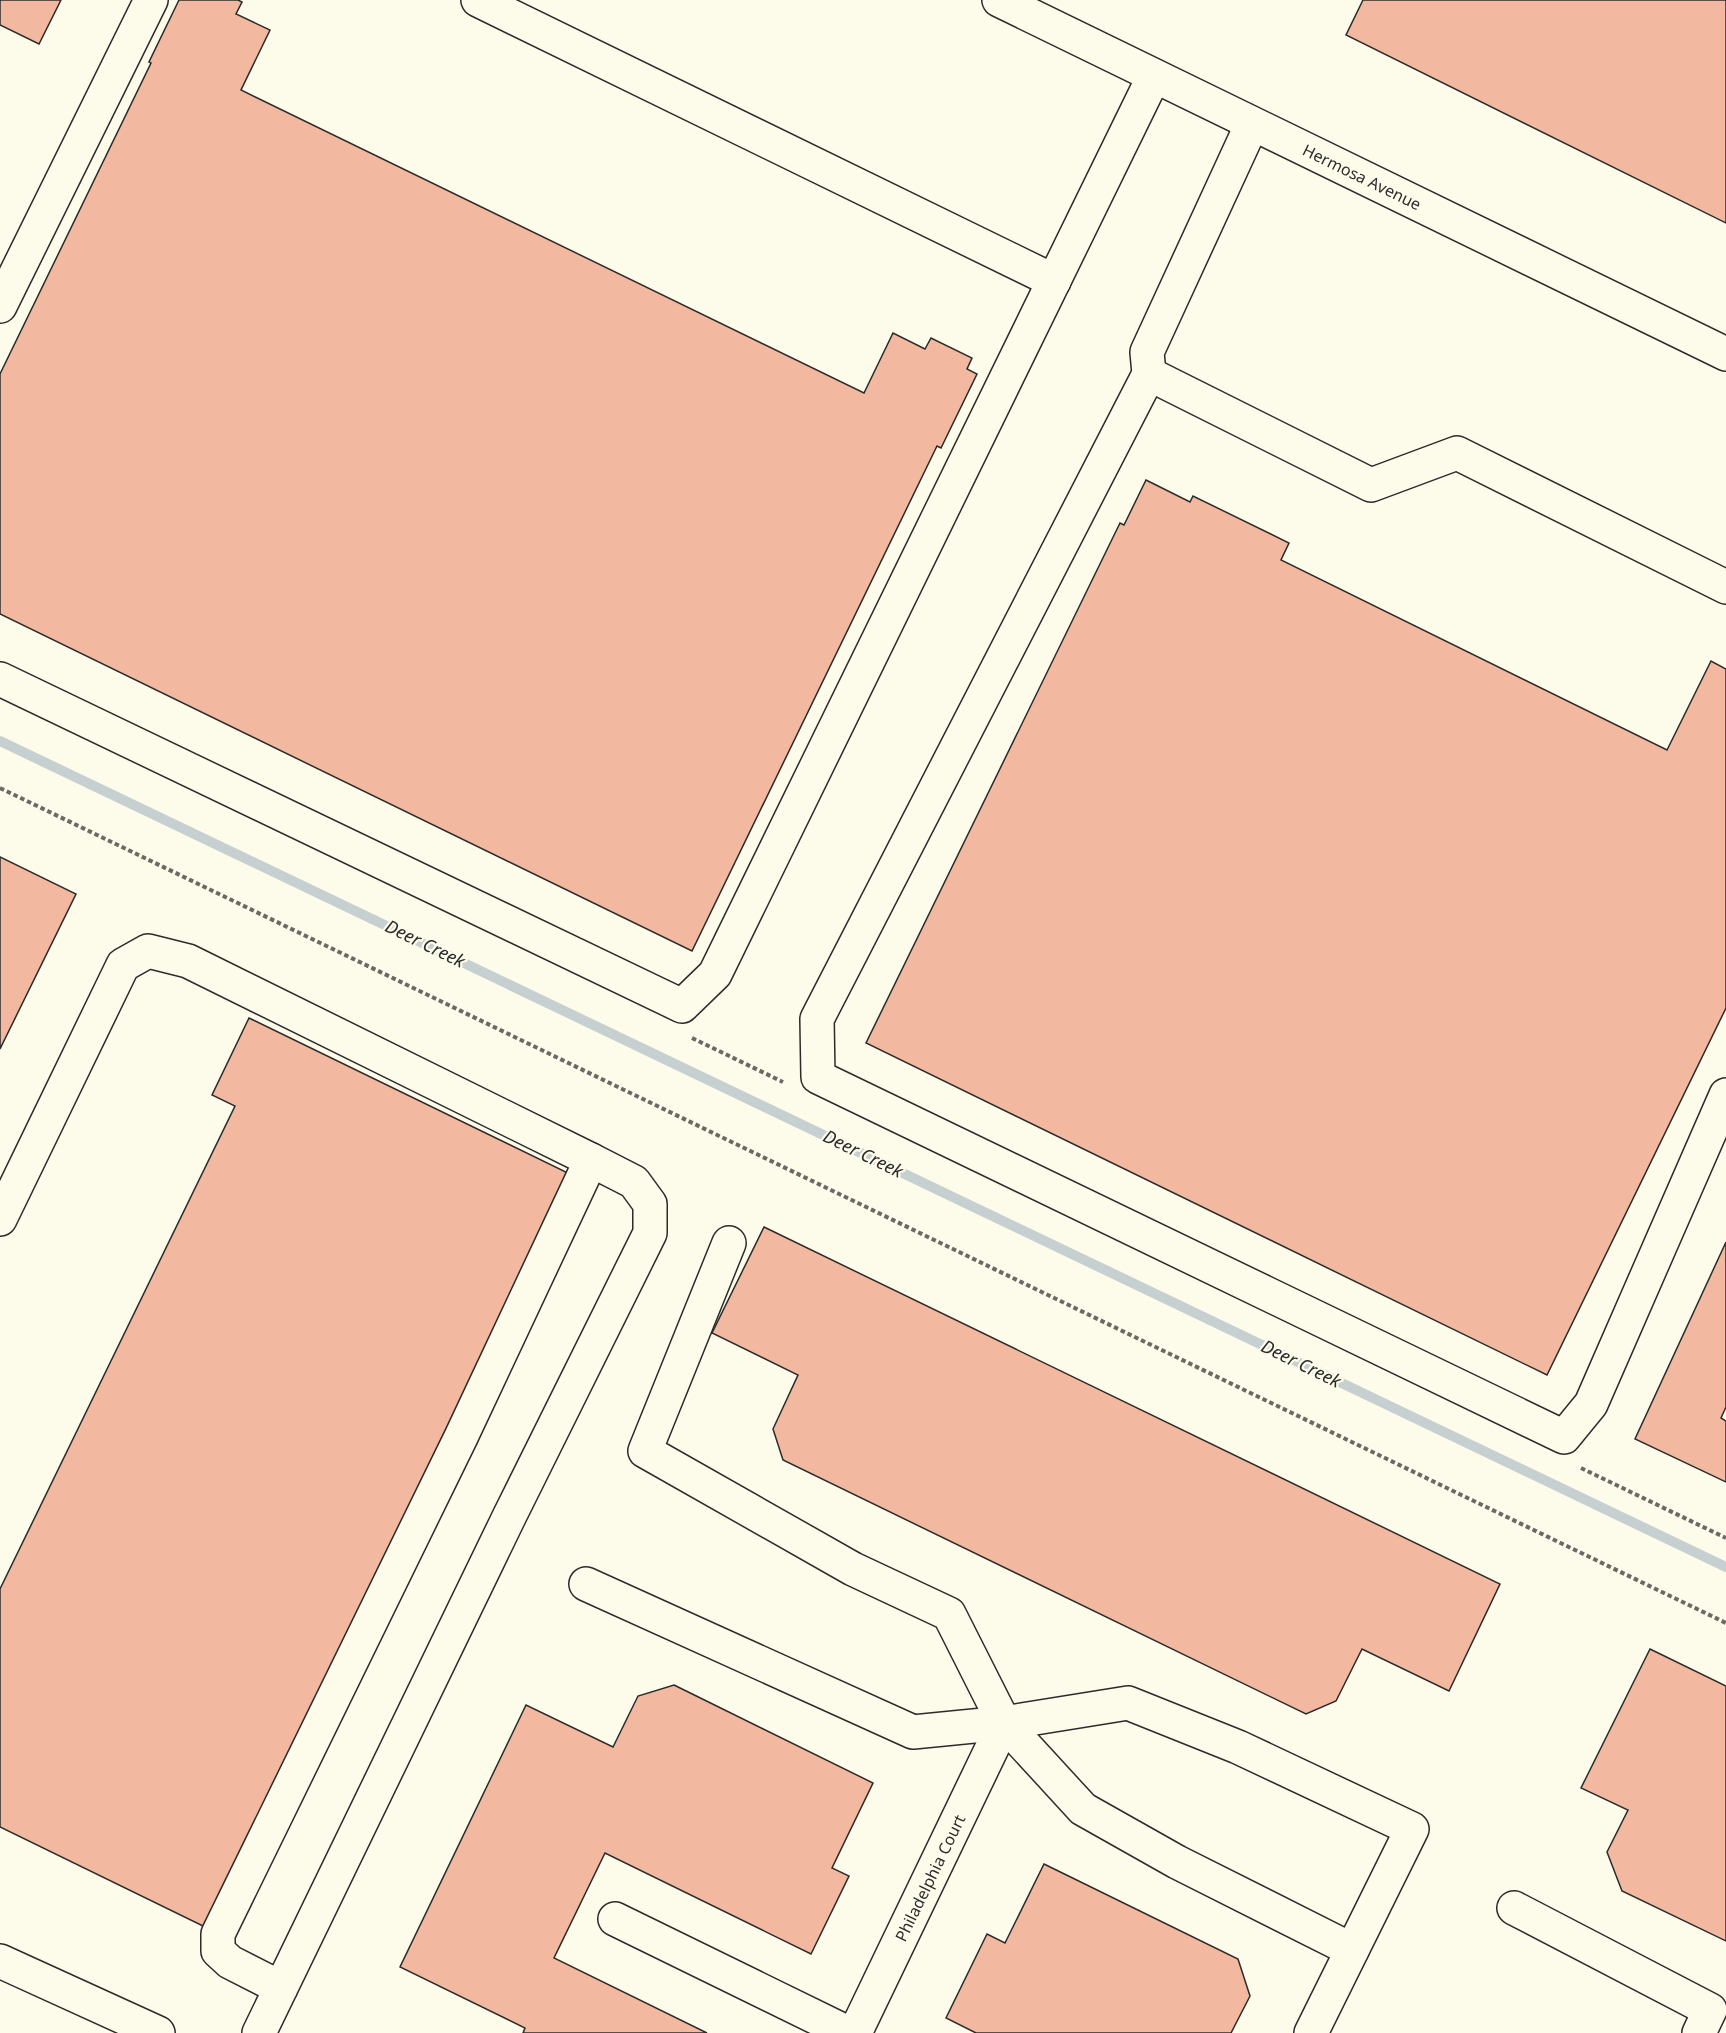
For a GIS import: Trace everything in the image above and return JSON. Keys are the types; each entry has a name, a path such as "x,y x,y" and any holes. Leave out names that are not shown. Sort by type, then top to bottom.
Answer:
{"street":[{"path":"0,306 151,0"},
{"path":"478,0 1054,281"},
{"name":"Hermosa Avenue","path":"999,0 1726,354"},
{"path":"0,679 682,1006 715,974 1154,76"},
{"path":"1252,124 1147,352 1149,374 818,1018 818,1077 1564,1437 1591,1404 1726,1095"},
{"path":"1149,374 1371,485 1457,453 1726,587"},
{"path":"0,1219 123,965 148,951 188,961 591,1160 634,1182 650,1204 650,1233 509,1516 259,2033"},
{"path":"281,1988 230,1962 218,1951 219,1934 461,1437 591,1160"},
{"path":"729,1243 645,1451 853,1569 949,1614 1004,1723 1083,1809 1177,1862 1352,1950"},
{"path":"586,1584 913,1732 1004,1723 1128,1703 1238,1748 1412,1829 1311,2033"},
{"name":"Philadelphia Court","path":"855,2033 1004,1723"},
{"path":"1514,1908 1710,2010 1699,2033"},
{"path":"615,1919 848,2033"},
{"path":"3,1969 158,2033"}],"path":[{"path":"0,788 1726,1623"}],"building":[{"path":"0,0 61,0 39,44 0,25"},
{"path":"179,0 238,0 242,2 236,14 270,30 241,90 864,393 893,333 925,349 931,338 972,358 967,369 977,374 941,448 937,446 692,951 0,614 0,374 151,63 149,62"},
{"path":"1363,0 1726,0 1726,223 1346,35"},
{"path":"1146,480 1190,502 1193,496 1289,543 1281,560 1667,750 1711,661 1726,669 1726,1008 1547,1375 866,1043 1120,523 1124,525"},
{"path":"0,857 76,894 0,1049"},
{"path":"249,1018 570,1174 205,1927 0,1827 0,1589 235,1106 212,1095"},
{"path":"764,1227 1500,1584 1449,1691 1362,1649 1336,1701 1306,1714 783,1460 773,1429 798,1375 712,1333"},
{"path":"1726,1242 1726,1407 1721,1418 1726,1421 1726,1482 1635,1439"},
{"path":"1650,1649 1726,1686 1726,1941 1622,1891 1607,1852 1628,1810 1581,1788"},
{"path":"674,1685 873,1783 832,1868 849,1876 811,1954 605,1853 554,1958 707,2033 523,2033 525,2028 400,1967 526,1705 613,1747 638,1696"},
{"path":"1044,1864 1238,1959 1250,1996 1231,2033 976,2033 946,2018 987,1934 1005,1943"}],"waterway":[{"name":"Deer Creek","path":"0,741 1726,1567"}]}
